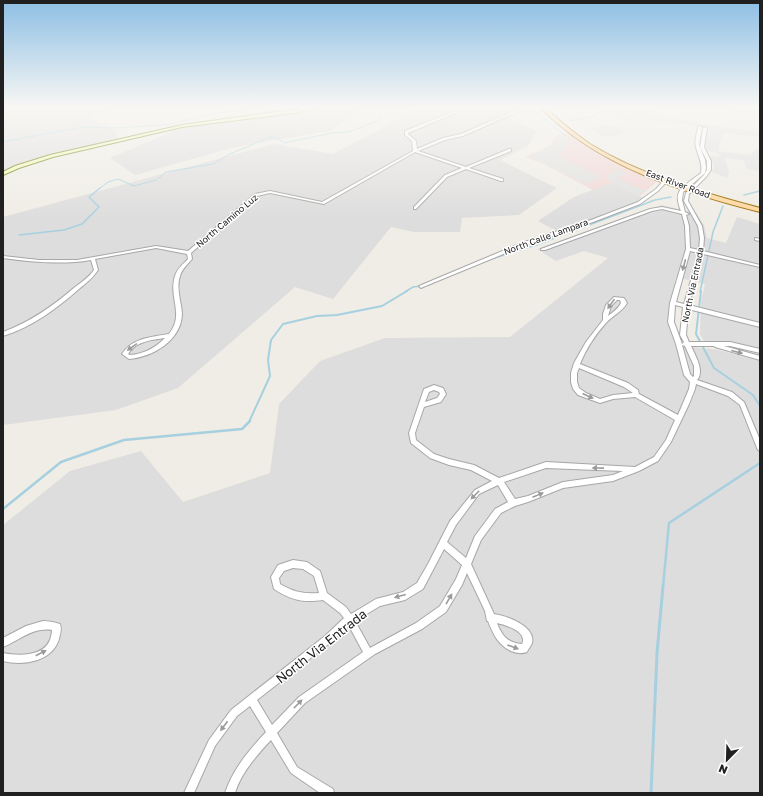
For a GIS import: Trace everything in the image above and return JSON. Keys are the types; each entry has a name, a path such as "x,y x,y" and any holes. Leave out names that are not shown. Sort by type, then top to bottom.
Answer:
{"main road":[{"path":"3,174 17,167 52,156 103,144"},
{"name":"East River Road","path":"588,144 631,166 666,180 760,205"},
{"name":"East River Road","path":"599,144 632,162 690,186 760,210"}],"street":[{"path":"414,144 415,151 502,180"},
{"name":"North Camino Luz","path":"3,257 54,262 93,259 146,248 165,248 189,253 256,195 270,192 324,203 415,151 432,144"},
{"path":"690,186 703,173 704,168 703,160 697,144"},
{"name":"North Via Entrada","path":"693,381 686,375 679,344 671,322 674,303 688,249 687,226 680,200 681,192 705,176 710,167 702,147 702,144"},
{"path":"415,208 446,176 464,167 510,150"},
{"name":"North Calle Lampara","path":"421,286 521,245 639,203 657,190 666,180"},
{"name":"North Via Entrada","path":"230,793 233,784 252,754 302,700 368,653 419,626 443,609 478,538 498,511 513,503 528,499 563,485 613,478 637,469 656,459 668,442 692,389 693,381 697,377 697,366 683,335 686,307 701,252 702,238 700,226 686,201 690,186"},
{"name":"North Calle Lampara","path":"543,249 651,210 662,208 694,214"},
{"path":"688,249 760,266"},
{"path":"169,336 135,344 127,350 126,354 128,357 142,356 163,344 178,325 179,302 176,292 177,277 182,268 190,259 189,253"},
{"path":"3,334 20,328 56,307 93,274 96,270 93,259"},
{"path":"674,303 760,325"},
{"path":"606,320 584,350 577,365 573,377 577,391 600,401 613,396 636,395 679,419"},
{"path":"679,344 730,344 760,351"},
{"path":"714,345 760,358"},
{"path":"577,365 626,385 636,392 636,395"},
{"path":"693,381 730,394 742,404 760,448"},
{"path":"422,405 412,433 414,441 432,456 472,467 499,480 513,503"},
{"name":"North Via Entrada","path":"189,793 212,742 234,713 328,639 350,619 379,602 405,596 420,586 453,523 477,492 499,480 514,477 546,465 637,469"},
{"path":"443,543 466,564 490,618 501,640 509,646 518,649 524,649 526,647 528,641 525,632 499,618 490,618"},
{"path":"324,596 308,598 291,595 277,586 275,577 281,568 293,564 304,565 317,574 324,596 343,610 350,619 368,653"},
{"path":"3,643 40,625 49,624 57,627 53,643 41,654 24,659 9,659 3,657"},
{"path":"252,700 294,770 329,793"}],"shaded area":[{"path":"3,144 96,144 34,159 3,172"},
{"path":"143,144 252,144 235,147 135,175 110,158"},
{"path":"273,144 333,154 352,144 529,144 500,160 557,188 519,215 462,218 460,232 414,232 391,227 333,299 295,287 178,388 116,410 3,425 3,217"},
{"path":"551,144 585,144 599,153 659,180 640,196 612,182 593,190 546,165 525,157"},
{"path":"554,144 567,144 565,148 556,155 602,177 586,184 530,157"},
{"path":"720,144 718,151 750,155 760,147 760,171 747,169 743,160 725,158 729,173 727,178 712,172 714,167 710,156 720,156 718,153 707,151 705,145"},
{"path":"617,169 627,173 622,177 618,177 618,179 646,191 638,195 608,180 610,179 606,177"},
{"path":"612,182 647,200 560,233 538,221 574,197"},
{"path":"661,205 696,213 704,225 707,238 726,243 737,217 760,224 760,350 705,343 700,334 701,301 705,284 676,277 669,306 668,320 676,345 718,350 760,361 760,793 3,793 3,525 70,471 141,451 183,502 270,473 279,404 320,361 385,338 510,337 608,258 584,251 556,261 537,249"}],"waterway":[{"path":"99,189 108,182 118,179 134,186 156,180 166,172 213,164 228,155 253,144"},
{"path":"19,235 64,230 82,224 99,207 89,197 100,188"},
{"path":"744,195 760,191"},
{"path":"488,260 536,245 655,200 671,197"},
{"path":"700,292 713,232 723,206"},
{"path":"405,292 413,287 422,286"},
{"path":"249,422 270,376 268,360 271,340 283,324 317,316 337,315 382,306 407,291"},
{"path":"701,291 696,334 714,368 753,395 760,406"},
{"path":"3,509 61,462 124,440 242,429 249,422"},
{"path":"663,587 669,523 760,463"},
{"path":"651,793 657,653 663,586"}]}
